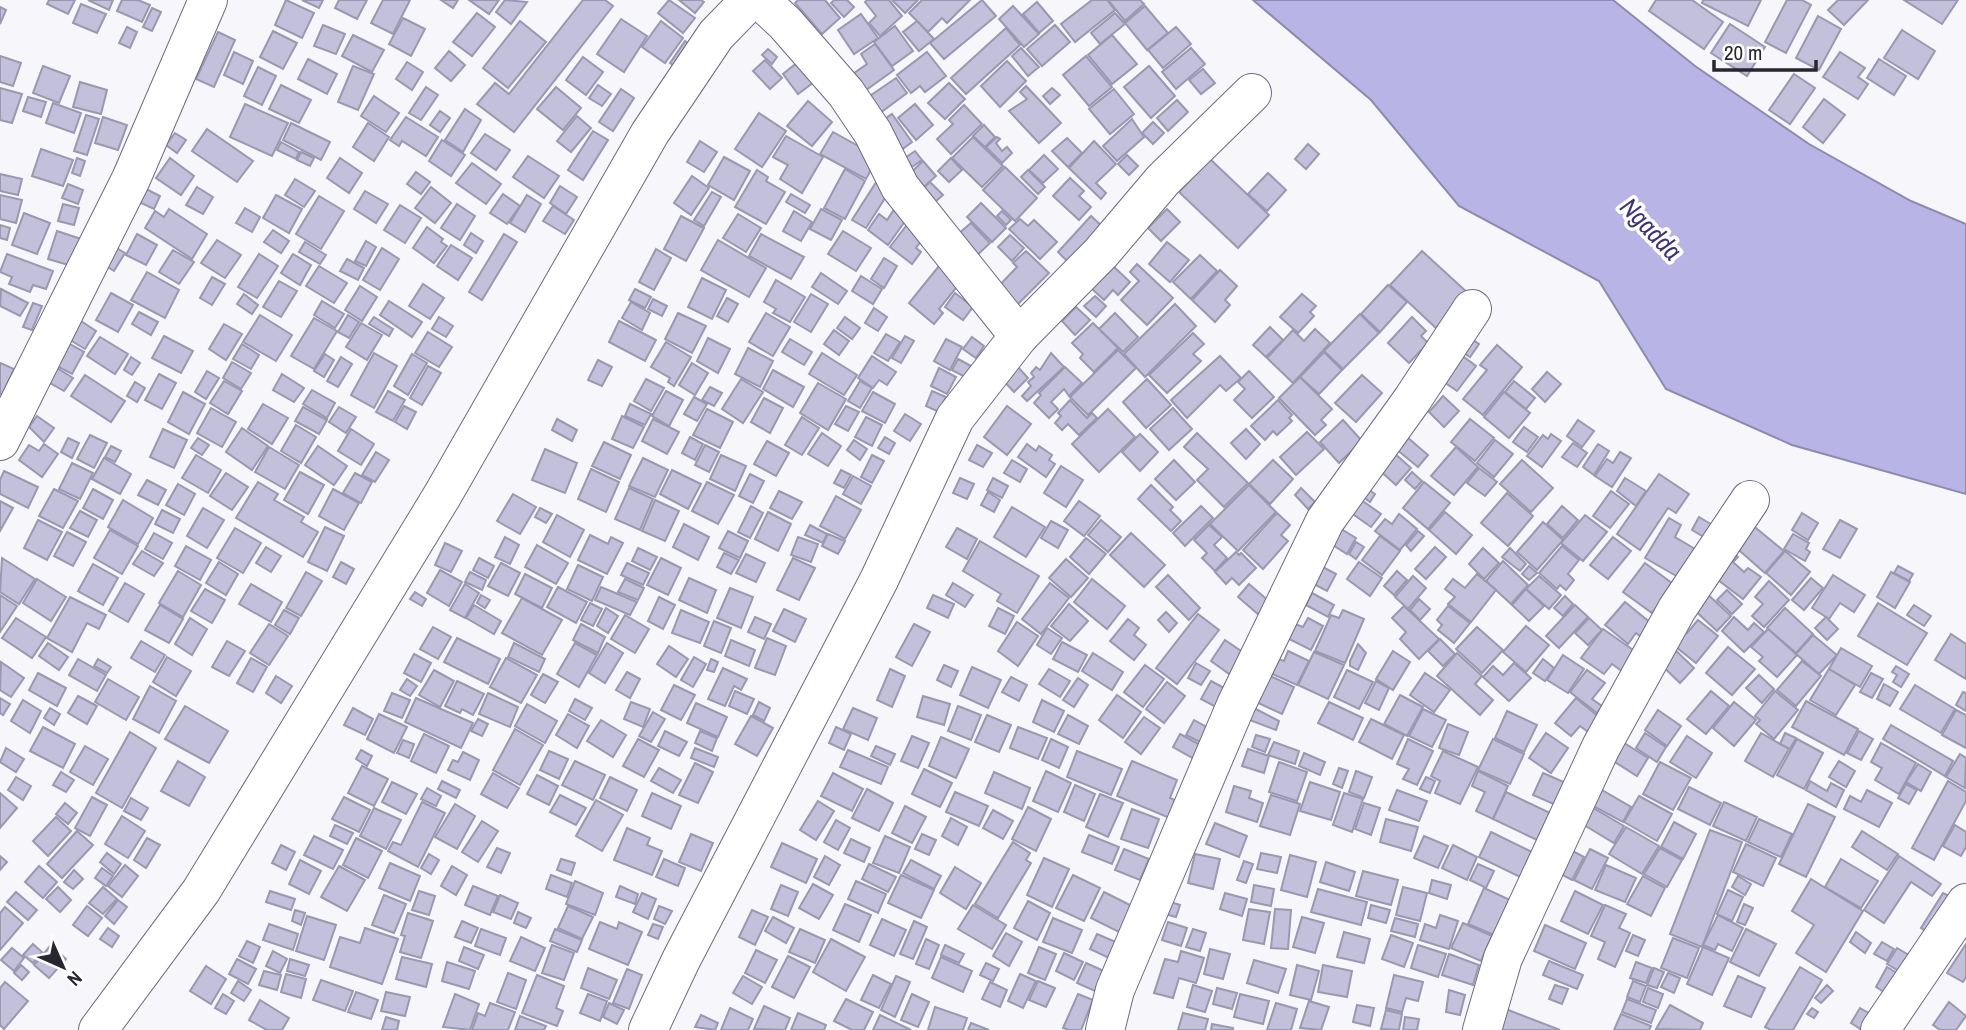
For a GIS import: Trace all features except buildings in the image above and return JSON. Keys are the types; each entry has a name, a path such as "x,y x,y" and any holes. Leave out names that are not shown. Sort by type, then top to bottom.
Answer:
{"street":[{"path":"0,441 131,178 208,0"},
{"path":"98,1030 215,868 442,496 650,133 716,35 750,0"},
{"path":"760,0 785,23 846,93 873,133 900,187 1018,335"},
{"path":"648,1030 681,960 879,580 955,418 1018,335 1101,253 1163,180 1252,93"},
{"path":"1105,1030 1115,990 1236,705 1325,521 1412,400 1472,309"},
{"path":"1482,1030 1503,958 1601,747 1677,609 1750,500"},
{"path":"1880,1030 1966,903"}],"water":[{"name":"Ngadda","path":"1253,0 1613,0 1695,66 1809,144 1911,201 1966,224 1966,494 1792,445 1666,389 1599,281 1459,206 1371,100"}]}
